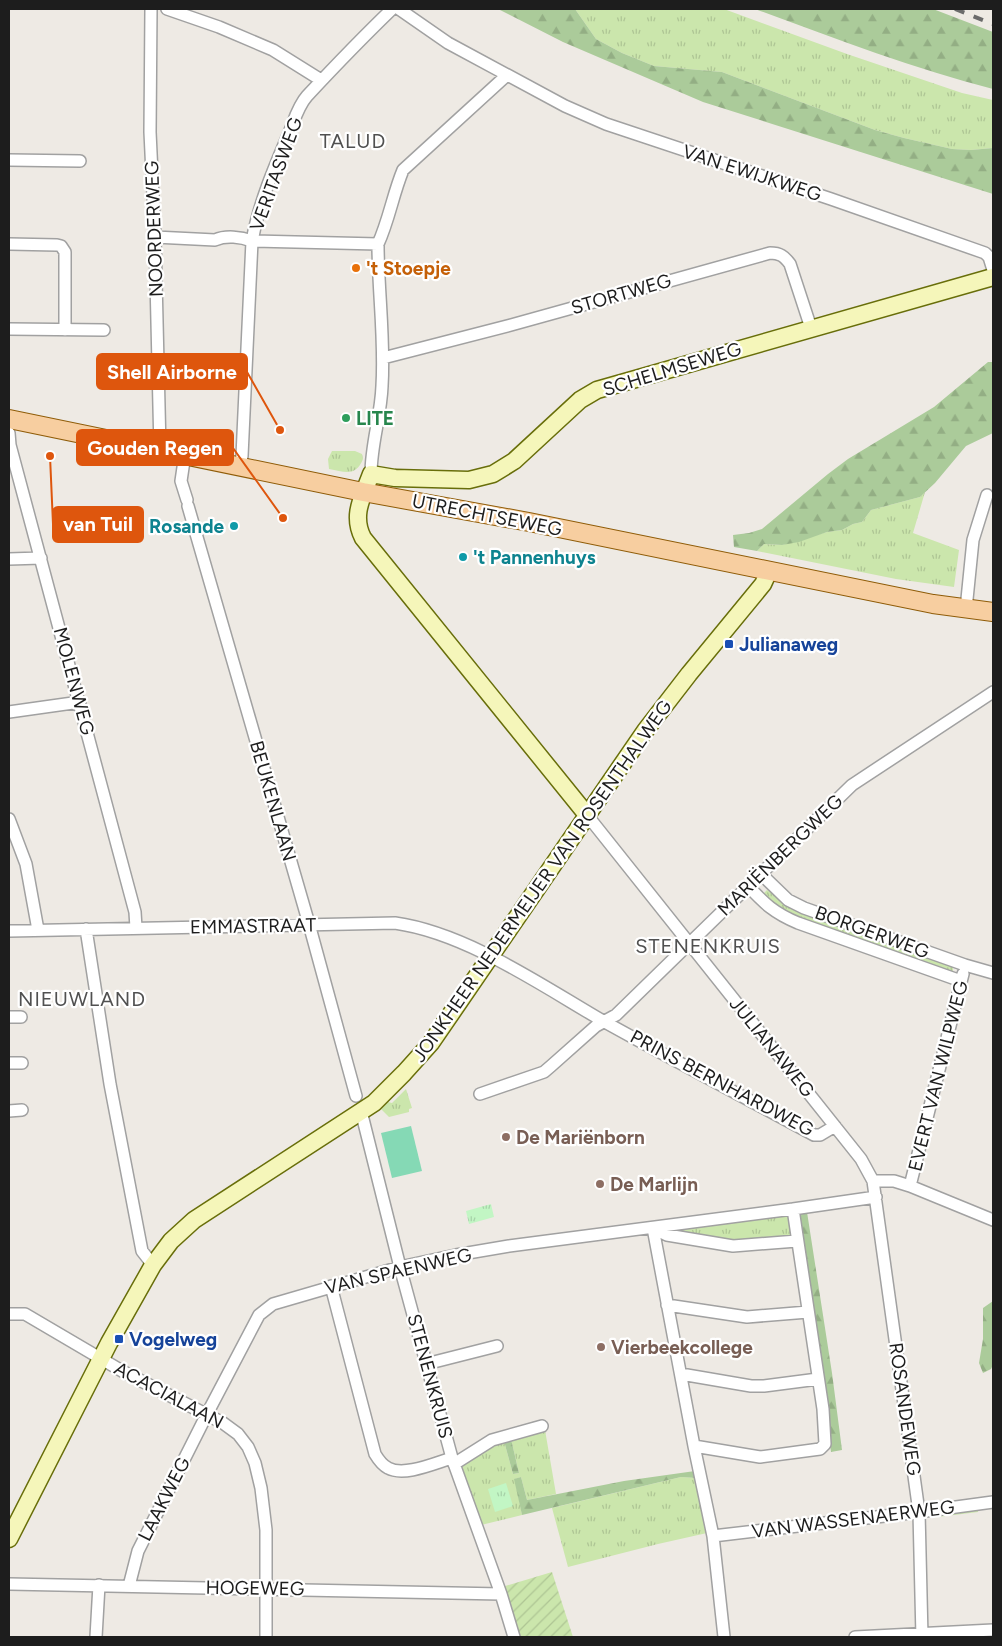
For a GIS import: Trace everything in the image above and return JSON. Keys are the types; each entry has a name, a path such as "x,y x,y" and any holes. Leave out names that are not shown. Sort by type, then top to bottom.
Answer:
{"main road":[{"name":"UTRECHTSEWEG","path":"9,424 160,449 363,492 530,522 966,609 993,612"}],"street":[{"name":"NOORDERWEG","path":"151,9 150,132 155,237 160,449"},
{"path":"167,9 219,26 273,50 321,80"},
{"name":"VERITASWEG","path":"240,466 252,241 256,219 298,111 307,96 392,9"},
{"name":"VAN EWIJKWEG","path":"399,9 448,43 565,106 606,124 985,253 989,257 993,270"},
{"path":"371,474 371,461 381,410 383,358 378,244 385,230 396,188 403,170 507,75"},
{"path":"9,160 80,161"},
{"path":"155,237 215,240 222,236 252,241 378,244"},
{"path":"9,244 57,245 64,249 65,330"},
{"name":"STORTWEG","path":"383,358 511,325 770,253 778,253 786,257 790,264 811,328"},
{"name":"SCHELMSEWEG","path":"371,474 395,478 469,480 488,476 514,461 580,400 597,390 993,277"},
{"path":"9,329 104,330"},
{"name":"MOLENWEG","path":"9,424 10,445 135,912 136,928"},
{"name":"BEUKENLAAN","path":"185,454 181,481 359,1104"},
{"name":"JULIANAWEG","path":"371,474 363,492 358,517 363,538 835,1126"},
{"path":"966,609 973,540 988,495"},
{"path":"9,559 41,558"},
{"name":"JONKHEER NEDERMEIJER VAN ROSENTHALWEG","path":"10,1534 101,1358 153,1265 171,1241 194,1220 359,1104 386,1093 426,1049 645,731 763,584 769,571"},
{"name":"MARIËNBERGWEG","path":"480,1094 544,1072 596,1026 616,1015 852,785 993,692"},
{"path":"9,712 80,702"},
{"path":"9,819 26,864 38,930"},
{"name":"BORGERWEG","path":"760,873 788,900 804,908 965,965 993,973"},
{"name":"BORGERWEG","path":"748,886 768,907 779,915 798,924 961,981"},
{"name":"EMMASTRAAT","path":"9,930 395,923 435,932 490,956"},
{"path":"86,929 110,1084 140,1241 142,1250 153,1265"},
{"name":"PRINS BERNHARDWEG","path":"490,956 605,1022 814,1135 820,1135 835,1126 861,1159 872,1181"},
{"name":"EVERT VAN WILPWEG","path":"910,1186 965,965"},
{"path":"9,1017 21,1017"},
{"path":"9,1063 22,1063"},
{"name":"STENENKRUIS","path":"359,1104 400,1267 454,1461 514,1637"},
{"path":"9,1111 22,1110"},
{"path":"872,1181 894,1181 910,1186 993,1220"},
{"name":"ROSANDEWEG","path":"872,1181 876,1197 920,1512 922,1635"},
{"name":"VAN SPAENWEG","path":"207,1414 259,1316 273,1304 400,1267 509,1246 876,1197"},
{"path":"694,1446 760,1457 820,1449 825,1444 826,1438 818,1379 793,1209"},
{"path":"653,1228 713,1536 724,1637"},
{"name":"VAN SPAENWEG","path":"653,1228 667,1235 733,1246 797,1241"},
{"path":"331,1286 374,1454 380,1463 387,1468 405,1471 454,1461 492,1440 542,1426"},
{"path":"667,1305 748,1317 808,1312"},
{"path":"9,1314 25,1314 101,1358"},
{"path":"426,1364 497,1346"},
{"name":"ACACIALAAN","path":"101,1358 224,1423 238,1434 248,1447 255,1463 265,1516 266,1637"},
{"path":"681,1374 757,1386 818,1379"},
{"name":"LAAKWEG","path":"129,1586 138,1551 207,1414"},
{"name":"VAN WASSENAERWEG","path":"713,1536 993,1502"},
{"name":"HOGEWEG","path":"9,1584 500,1594"},
{"path":"96,1637 99,1585"},
{"path":"855,1637 993,1630"}],"green space":[{"path":"498,9 575,9 596,39 622,53 654,66 722,72 875,130 904,138 952,149 993,148 993,194 703,102 563,42"},
{"path":"575,9 724,9 962,93 993,100 993,148 952,149 904,138 875,130 722,72 654,66 622,53 596,39"},
{"path":"755,9 933,9 993,32 993,89 843,42"},
{"path":"988,362 993,362 993,433 966,446 935,483 920,497 871,510 862,522 842,530 827,532 799,542 782,545 764,544 757,551 734,547 733,535 762,529 848,459 934,407"},
{"path":"332,451 355,451 362,454 363,459 357,469 353,471 345,472 329,469 328,459"},
{"path":"925,492 913,533 959,550 954,587 896,579 757,551 764,544 782,545 827,532 842,530 862,522 871,510 920,497"},
{"path":"767,890 789,905 953,965 953,971 951,972 784,913 764,895"},
{"path":"406,1089 412,1108 409,1109 409,1112 389,1117 381,1109 388,1102 392,1103"},
{"path":"411,1126 422,1171 392,1178 381,1133"},
{"path":"491,1204 494,1217 469,1224 466,1211"},
{"path":"807,1212 842,1450 831,1452 800,1213"},
{"path":"789,1214 792,1230 788,1238 752,1243 677,1234 677,1230"},
{"path":"993,1301 993,1365 991,1369 983,1373 979,1363 983,1339 983,1308"},
{"path":"545,1430 556,1494 527,1500 521,1477 515,1479 522,1515 481,1525 461,1465 493,1444 504,1441 513,1474 519,1473 511,1439"},
{"path":"511,1439 519,1473 513,1474 504,1441"},
{"path":"695,1471 697,1478 681,1477 522,1515 514,1479 521,1477 527,1500 624,1481"},
{"path":"681,1477 697,1478 707,1533 568,1567 552,1508"},
{"path":"506,1483 513,1506 495,1512 488,1489"},
{"path":"978,1510 978,1512 930,1518 932,1515"},
{"path":"552,1572 573,1637 518,1637 502,1587"}],"railway":[{"path":"955,9 993,24"}],"place":[{"name":"'t Stoepje","path":"356,268"},
{"name":"LITE","path":"346,418"},
{"name":"Shell Airborne","path":"280,430"},
{"name":"van Tuil","path":"50,456"},
{"name":"Gouden Regen","path":"283,518"},
{"name":"Rosande","path":"234,526"},
{"name":"'t Pannenhuys","path":"463,557"},
{"name":"Julianaweg","path":"729,644"},
{"name":"De Mariënborn","path":"506,1137"},
{"name":"De Marlijn","path":"600,1184"},
{"name":"Vogelweg","path":"119,1339"},
{"name":"Vierbeekcollege","path":"601,1347"}],"district":[{"name":"TALUD","path":"353,141"},
{"name":"STENENKRUIS","path":"708,946"},
{"name":"NIEUWLAND","path":"82,999"}]}
